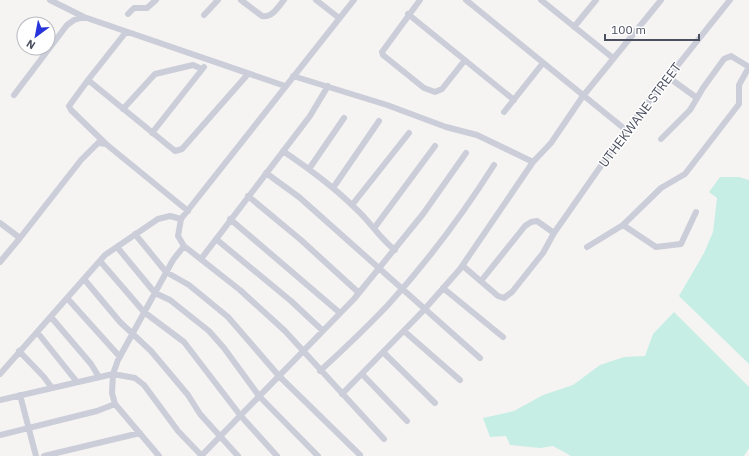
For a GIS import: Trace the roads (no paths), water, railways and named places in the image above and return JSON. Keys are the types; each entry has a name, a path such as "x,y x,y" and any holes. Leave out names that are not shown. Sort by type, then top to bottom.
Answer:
{"street":[{"path":"50,0 84,17 285,86"},
{"path":"128,14 134,8 147,8 156,0"},
{"path":"204,15 218,0"},
{"path":"241,0 262,16 266,17 270,16 284,0"},
{"path":"316,0 339,18"},
{"path":"354,0 181,219 178,236 184,246 261,308 285,331 302,352 384,438"},
{"path":"420,0 408,14 382,52 387,59 424,88 435,92 442,89 465,60"},
{"path":"466,0 626,130"},
{"path":"541,0 613,58"},
{"path":"574,27 596,0"},
{"path":"342,394 425,309 463,266 533,162 551,143 613,58 661,0"},
{"name":"UTHEKWANE STREET","path":"481,281 498,296 504,298 512,292 543,253 554,233 626,130 730,0"},
{"path":"408,14 514,100"},
{"path":"14,95 67,25 74,20 84,17"},
{"path":"126,32 69,106 70,110 106,144 188,211"},
{"path":"587,246 623,225 661,188 685,174 739,104 739,85 749,67 731,56 724,59 690,110 662,139"},
{"path":"152,133 209,60"},
{"path":"504,112 543,63"},
{"path":"123,109 155,74 192,65 202,69"},
{"path":"88,80 175,151 182,149 248,74"},
{"path":"294,76 387,105 446,127 476,135 533,162"},
{"path":"668,78 697,98"},
{"path":"201,259 310,116 328,86"},
{"path":"309,169 344,118"},
{"path":"332,188 379,121"},
{"path":"352,204 409,133"},
{"path":"0,262 92,148 98,143 106,144"},
{"path":"375,228 435,146"},
{"path":"283,151 309,169 352,204 375,228 381,239 395,250"},
{"path":"0,400 112,374 135,378 144,385 178,430 201,456 359,293 427,209 466,153"},
{"path":"320,371 388,306 474,198 494,165"},
{"path":"266,173 298,197 480,358"},
{"path":"248,196 301,240 359,293"},
{"path":"623,225 656,247 681,244 696,212"},
{"path":"0,374 100,261 135,234 164,216 181,219"},
{"path":"230,219 340,313"},
{"path":"463,266 481,281 525,226 531,222 537,221 554,233"},
{"path":"0,223 20,238"},
{"path":"135,234 166,272 189,285 228,317 279,376 360,455"},
{"path":"216,239 322,330"},
{"path":"159,456 115,404 112,393 112,374 166,272 184,246"},
{"path":"117,247 155,293 170,300 209,331 224,348 259,396 318,456"},
{"path":"100,261 144,312 184,342 240,415 277,456"},
{"path":"84,279 132,334 151,351 188,395 200,414 238,456"},
{"path":"443,288 503,337"},
{"path":"67,298 120,357"},
{"path":"51,317 91,364 99,377"},
{"path":"404,331 460,380"},
{"path":"37,332 77,382"},
{"path":"19,351 44,377 52,388"},
{"path":"383,352 435,402"},
{"path":"362,374 407,421"},
{"path":"20,396 36,456"},
{"path":"0,435 97,411 115,404"},
{"path":"44,456 140,433"}]}
